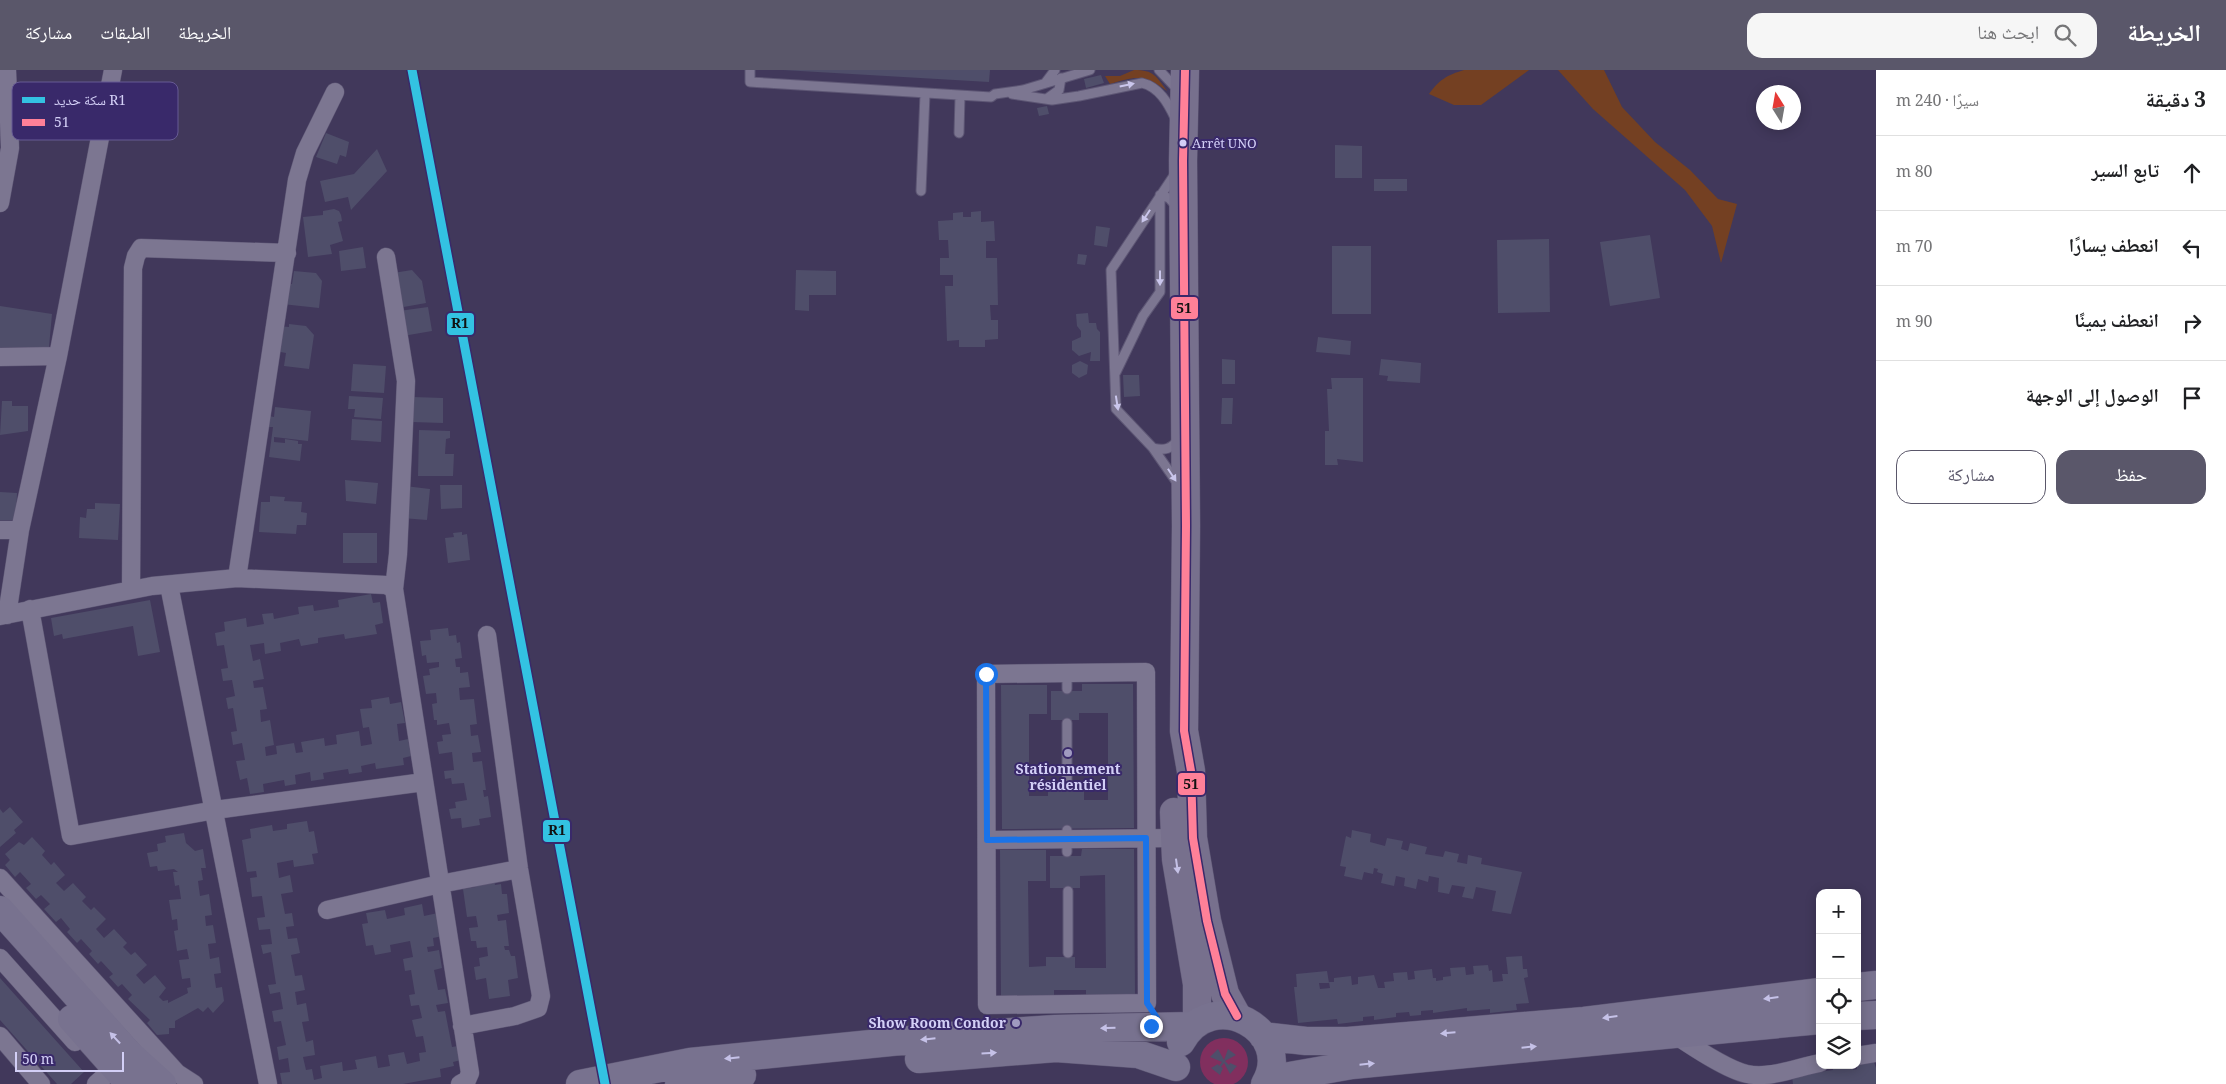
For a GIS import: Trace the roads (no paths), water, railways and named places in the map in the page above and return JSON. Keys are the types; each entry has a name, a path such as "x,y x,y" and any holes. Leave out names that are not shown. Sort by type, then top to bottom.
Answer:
{"highway":[{"path":"0,910 131,1056 162,1084"},
{"path":"0,937 120,1073 133,1084"},
{"path":"1861,987 1876,985"},
{"path":"1264,1036 1348,1042 1584,1021 1816,992"},
{"path":"687,1078 951,1036 1055,1029 1150,1012 1194,1024"},
{"path":"580,1084 646,1071 687,1078 1056,1048 1138,1054 1179,1075 1179,1045 1194,1024 1210,1016 1223,1014 1237,1016 1248,1021 1264,1036 1271,1057 1266,1082 1332,1076 1672,1033 1816,1020"},
{"path":"1861,1016 1876,1015"}],"main road":[{"path":"1185,70 1183,150 1186,498 1184,731 1191,771 1193,838 1207,921 1225,994 1237,1016"},
{"path":"1184,731 1175,771 1175,838 1179,882 1196,977 1194,1024"}],"street":[{"path":"0,203 10,148 7,70"},
{"path":"0,77 9,99"},
{"path":"237,578 297,180 305,153 334,92"},
{"path":"100,140 58,356 20,530 4,615 131,590 237,578 386,585 394,589"},
{"path":"131,590 133,268 136,256 142,248 287,254"},
{"path":"386,257 406,381 398,554 394,589 470,1073 467,1080 460,1084"},
{"path":"0,357 58,356"},
{"path":"0,530 20,530"},
{"path":"169,585 268,1084"},
{"path":"30,609 71,836 215,810 424,782"},
{"path":"462,1026 515,1016 538,1008 541,996 519,869 487,635"},
{"path":"1146,672 1146,838 1150,1012 1068,998 987,1005 986,674 1067,681 1146,672"},
{"path":"987,840 1175,838"},
{"path":"327,910 440,884 519,869"},
{"path":"0,878 177,1074 194,1084"},
{"path":"0,958 106,1081"},
{"path":"1672,1033 1705,1054 1755,1079 1774,1079 1816,1064"},
{"path":"0,1036 41,1084"},
{"path":"1861,1055 1876,1053"}],"lane":[{"path":"750,70 750,82 991,97 995,94 1009,93 1039,86 1090,70"},
{"path":"1039,86 1051,78 1055,70"},
{"path":"1070,70 1081,72"},
{"path":"1159,70 1185,98"},
{"path":"1045,100 1059,90 1061,78"},
{"path":"1009,93 1045,100 1079,96 1133,84 1146,84 1165,99 1183,150 1160,194 1111,270 1116,409 1153,448 1186,498"},
{"path":"921,191 925,94"},
{"path":"958,134 960,96"},
{"path":"1160,194 1174,203 1183,222"},
{"path":"1115,375 1143,316 1160,292 1160,194"},
{"path":"1153,448 1163,450 1171,447 1178,441 1185,424"},
{"path":"1067,723 1067,785"},
{"path":"1068,891 1068,952"}],"rail line":[{"name":"R1","path":"412,70 605,1084"}],"place":[{"name":"Arrêt UNO","path":"1183,143"},
{"name":"Stationnement résidentiel","path":"1068,753"},
{"name":"Show Room Condor","path":"1016,1023"}]}
